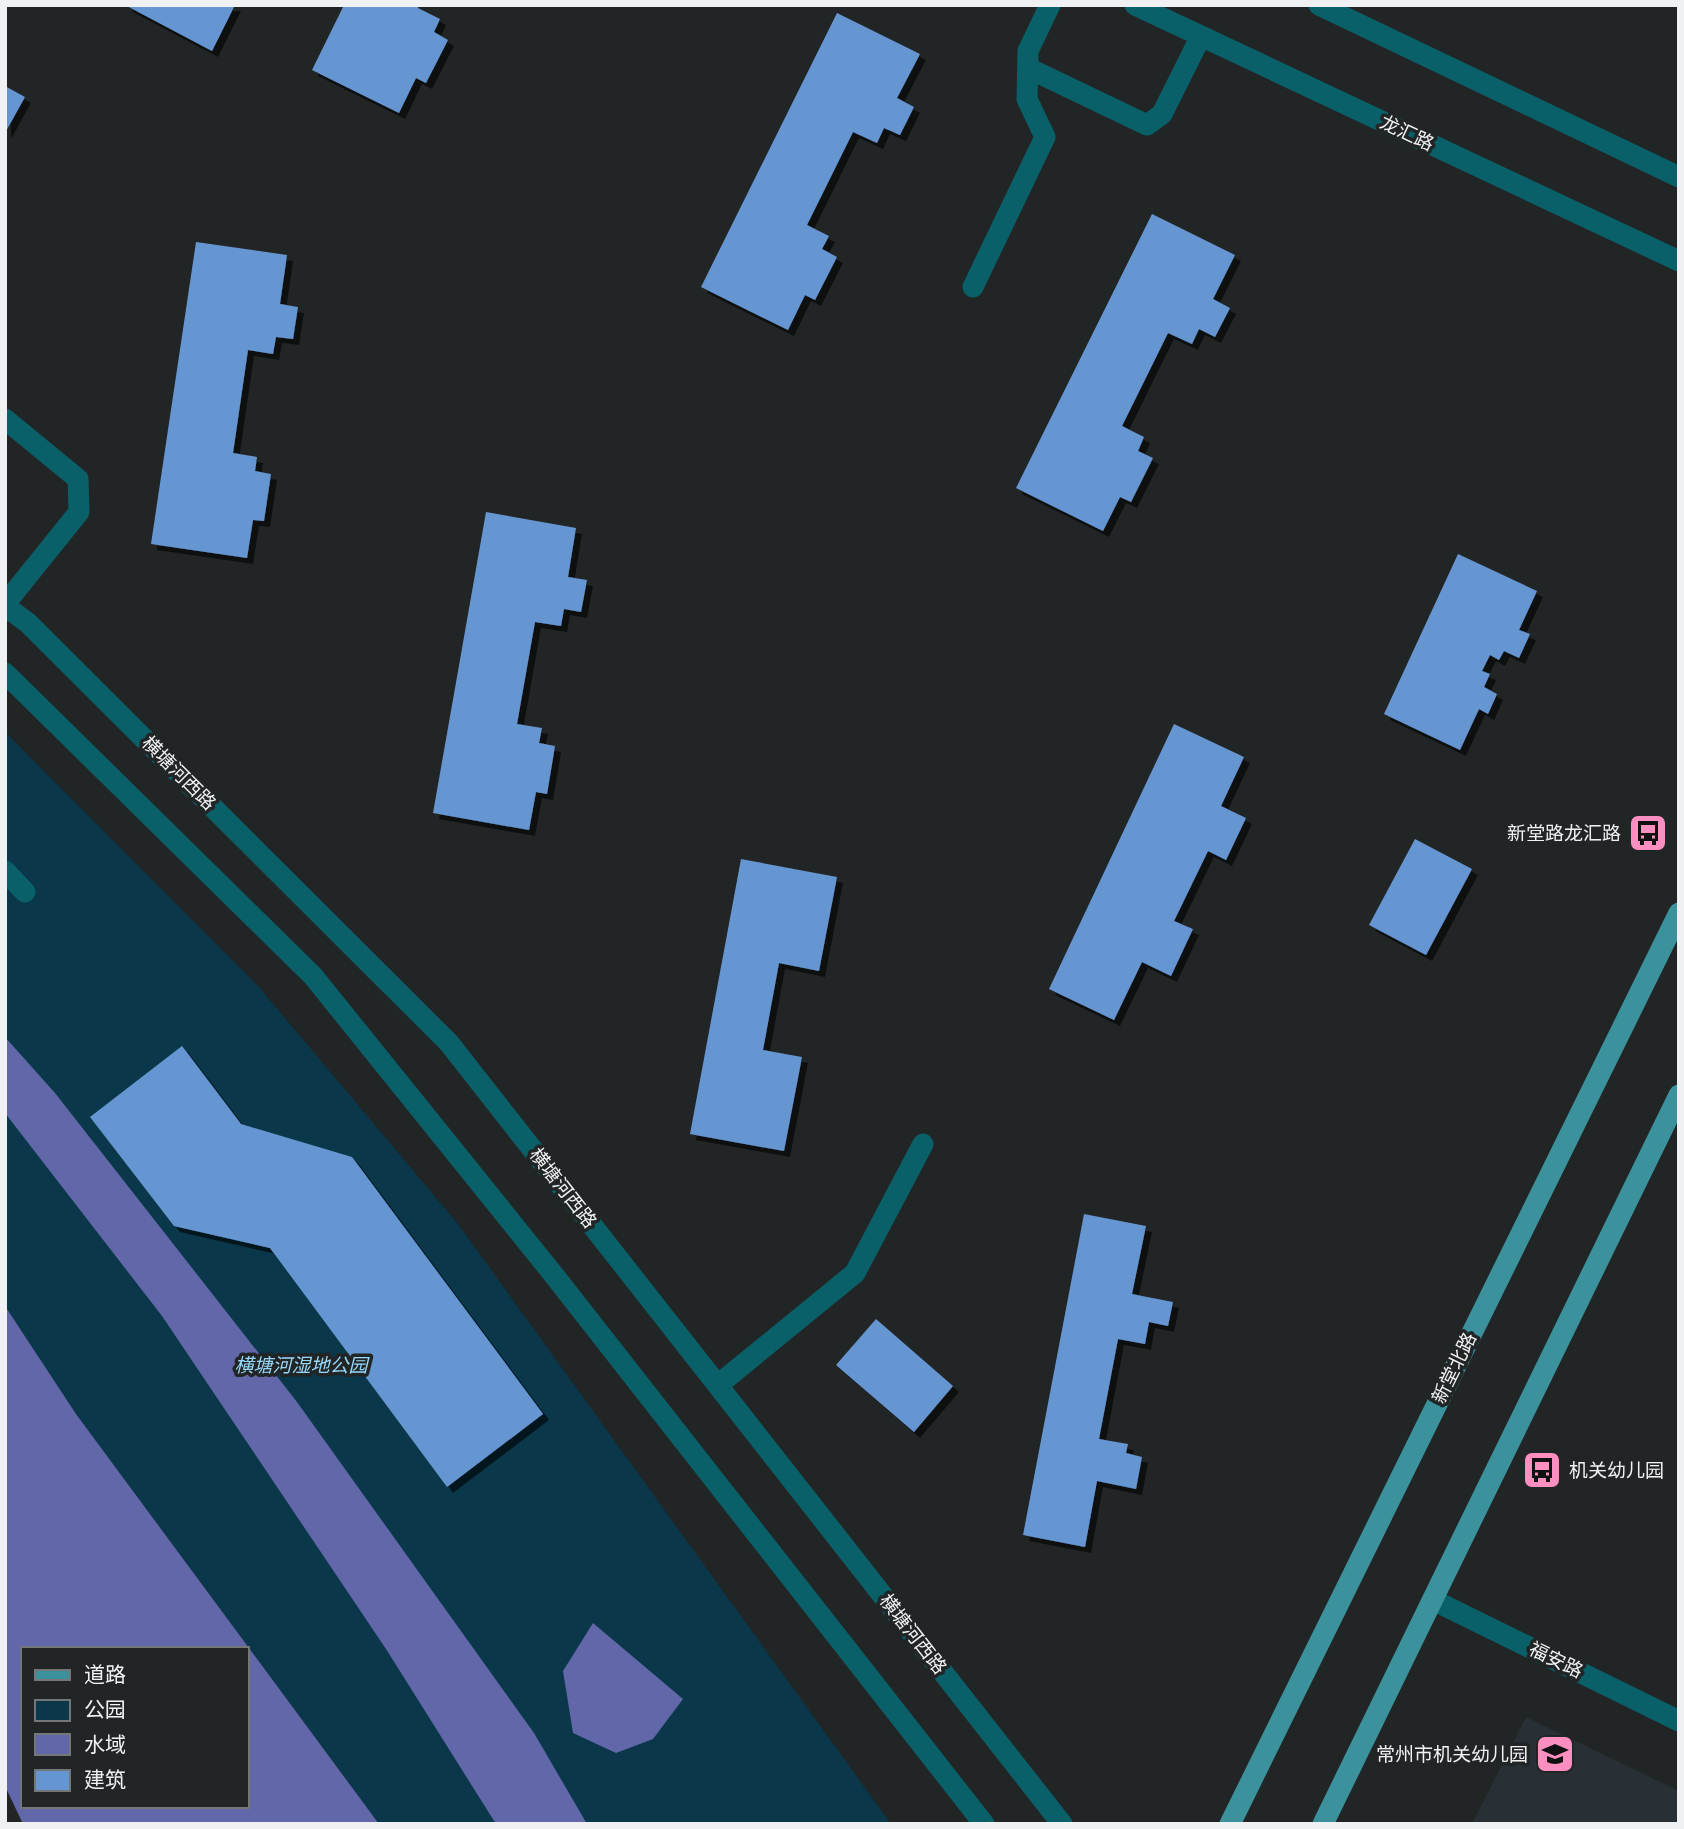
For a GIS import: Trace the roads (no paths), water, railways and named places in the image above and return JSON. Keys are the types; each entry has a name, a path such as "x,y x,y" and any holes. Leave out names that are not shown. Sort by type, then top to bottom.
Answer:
{"main road":[{"name":"新堂北路","path":"1230,1824 1679,913"},
{"path":"1323,1824 1679,1095"}],"street":[{"path":"973,287 1045,137 1027,99 1028,51 1050,5"},
{"name":"龙汇路","path":"1135,5 1679,261"},
{"path":"1319,5 1679,177"},
{"path":"1028,68 1147,125 1162,114 1201,36"},
{"path":"5,419 78,479 79,512 5,605"},
{"name":"横塘河西路","path":"5,605 28,623 449,1043 1062,1824"},
{"path":"5,673 313,976 553,1274 984,1824"},
{"path":"5,872 25,892"},
{"path":"718,1385 855,1273 922,1144"},
{"name":"福安路","path":"1433,1600 1679,1721"}],"water":[{"path":"5,1037 55,1093 297,1402 534,1733 587,1824 496,1824 386,1649 162,1316 5,1113"},
{"path":"5,1306 76,1414 379,1824 23,1824 5,1786"},
{"path":"593,1623 683,1699 653,1739 616,1753 573,1733 563,1671"}],"place":[{"name":"新堂路龙汇路","path":"1648,833"},
{"name":"机关幼儿园","path":"1542,1470"},
{"name":"常州市机关幼儿园","path":"1555,1754"}],"park label":[{"name":"横塘河湿地公园","path":"301,1365"}]}
